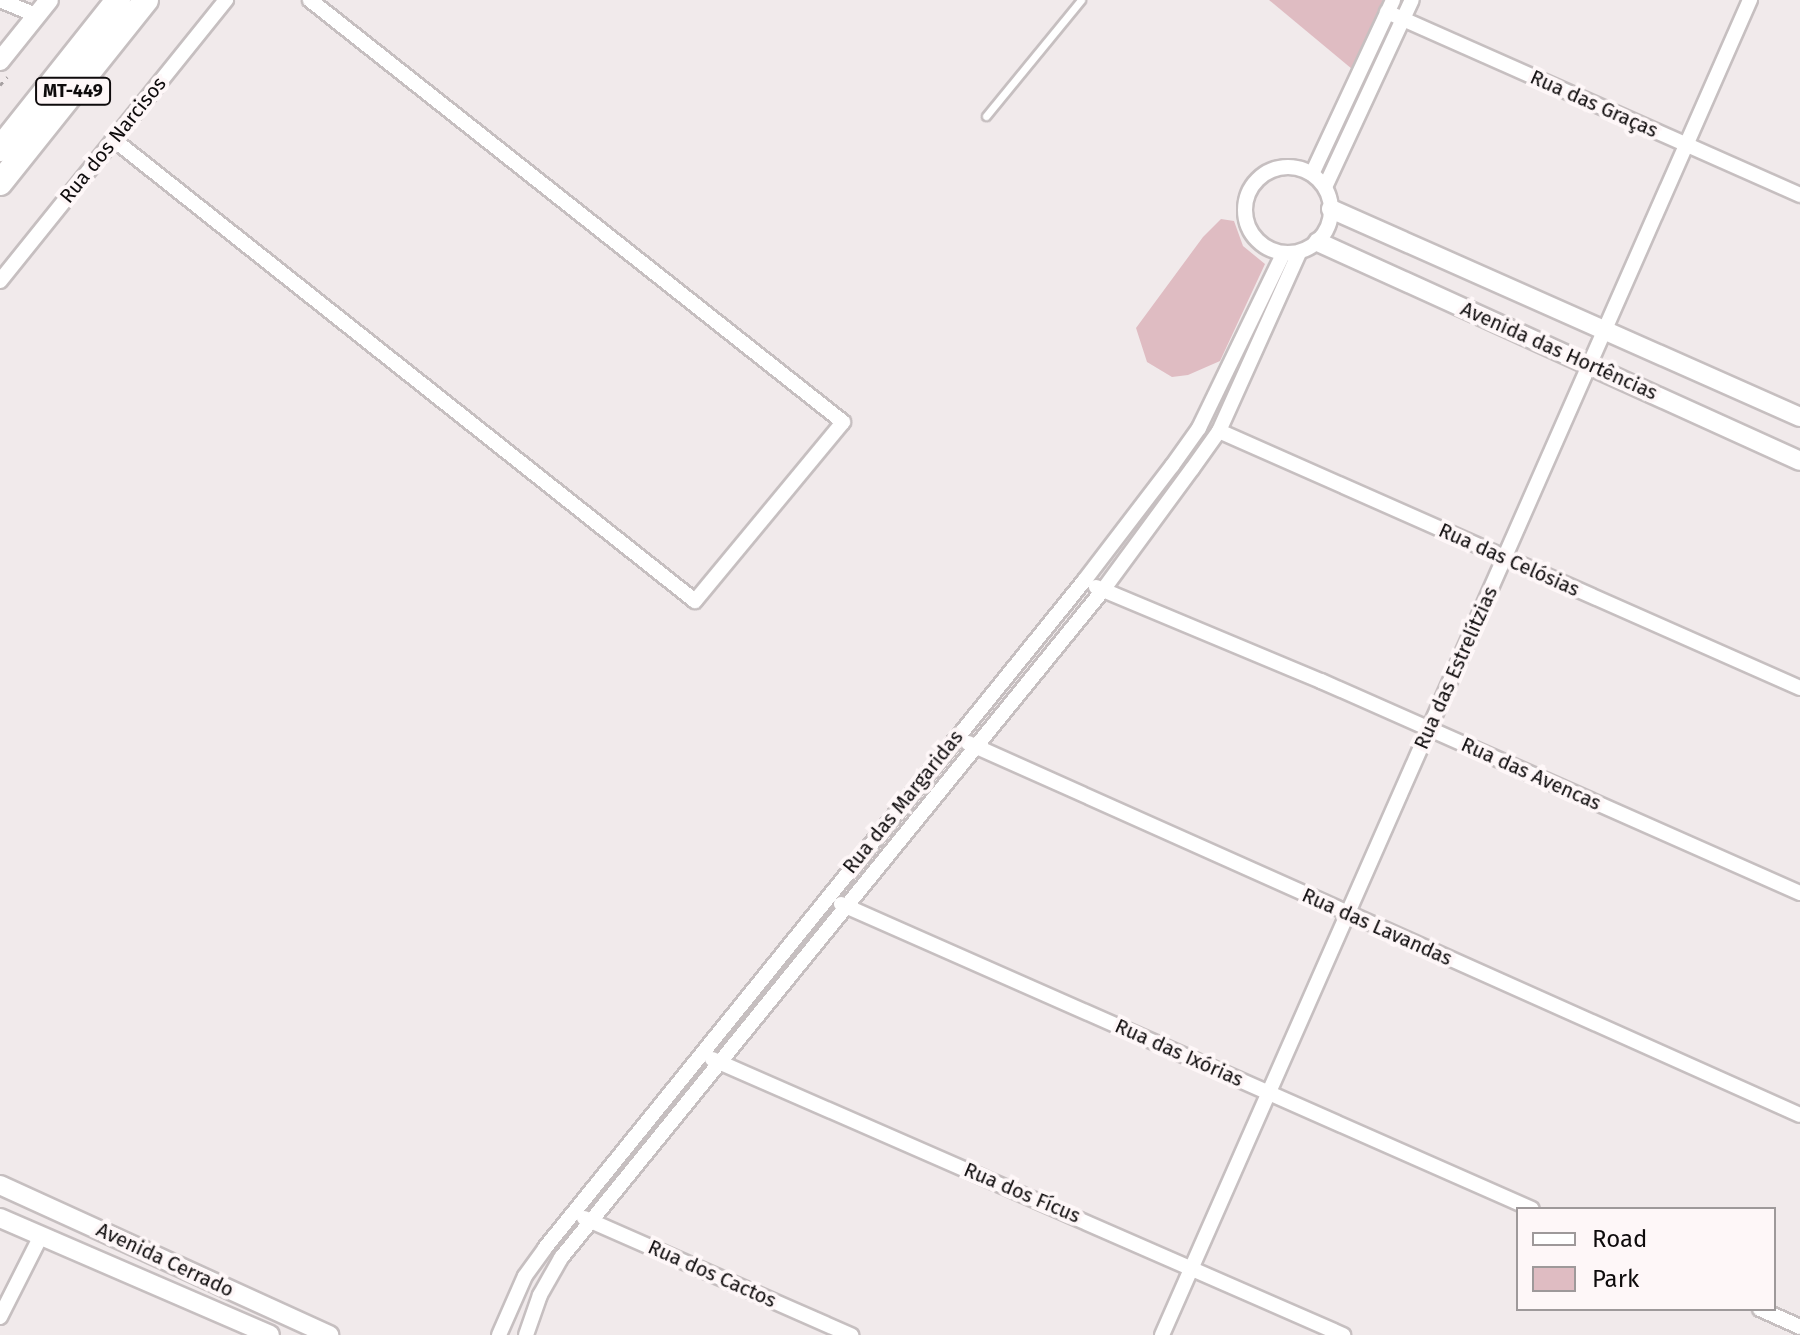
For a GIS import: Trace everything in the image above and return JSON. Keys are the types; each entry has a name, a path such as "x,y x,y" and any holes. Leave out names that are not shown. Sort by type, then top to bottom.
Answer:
{"main road":[{"name":"MT-449","path":"0,149 118,0"},
{"name":"MT-449","path":"0,183 146,0"}],"street":[{"path":"0,0 36,15"},
{"path":"0,61 49,0"},
{"name":"Rua dos Narcisos","path":"0,281 226,0"},
{"path":"113,139 695,601 843,422 310,0"},
{"path":"1325,187 1412,0"},
{"name":"Rua das Estrelítzias","path":"1162,1335 1750,0"},
{"path":"1312,174 1390,6"},
{"name":"Rua das Graças","path":"1390,6 1404,20 1800,195"},
{"path":"1274,169 1300,169 1312,174 1325,187 1331,209 1330,221 1318,242 1299,253 1283,254 1271,250 1251,233 1246,221 1247,195 1263,175 1274,169"},
{"name":"Avenida das Hortências","path":"1331,209 1800,417"},
{"name":"Avenida das Hortências","path":"1318,242 1800,461"},
{"name":"Rua das Margaridas","path":"526,1335 540,1295 561,1258 1103,590 1219,431 1299,253"},
{"name":"Rua das Margaridas","path":"499,1335 525,1276 573,1213 1084,581 1199,428 1283,254"},
{"name":"Rua das Celósias","path":"1219,431 1800,688"},
{"name":"Rua das Avencas","path":"1084,581 1800,893"},
{"name":"Rua das Lavandas","path":"956,737 1800,1115"},
{"name":"Rua das Ixórias","path":"826,897 1527,1207"},
{"name":"Rua dos Fícus","path":"700,1054 1343,1335"},
{"name":"Avenida Cerrado","path":"0,1185 329,1335"},
{"name":"Rua dos Cactos","path":"573,1213 851,1335"},
{"name":"Avenida Cerrado","path":"0,1218 270,1335"},
{"path":"0,1317 41,1236"},
{"path":"1764,1311 1800,1327"}],"lane":[{"path":"986,116 1081,0"}],"green space":[{"path":"1269,0 1383,0 1352,69"},
{"path":"1221,219 1234,221 1243,246 1265,264 1220,361 1188,375 1172,377 1147,362 1136,328 1203,237"}]}
